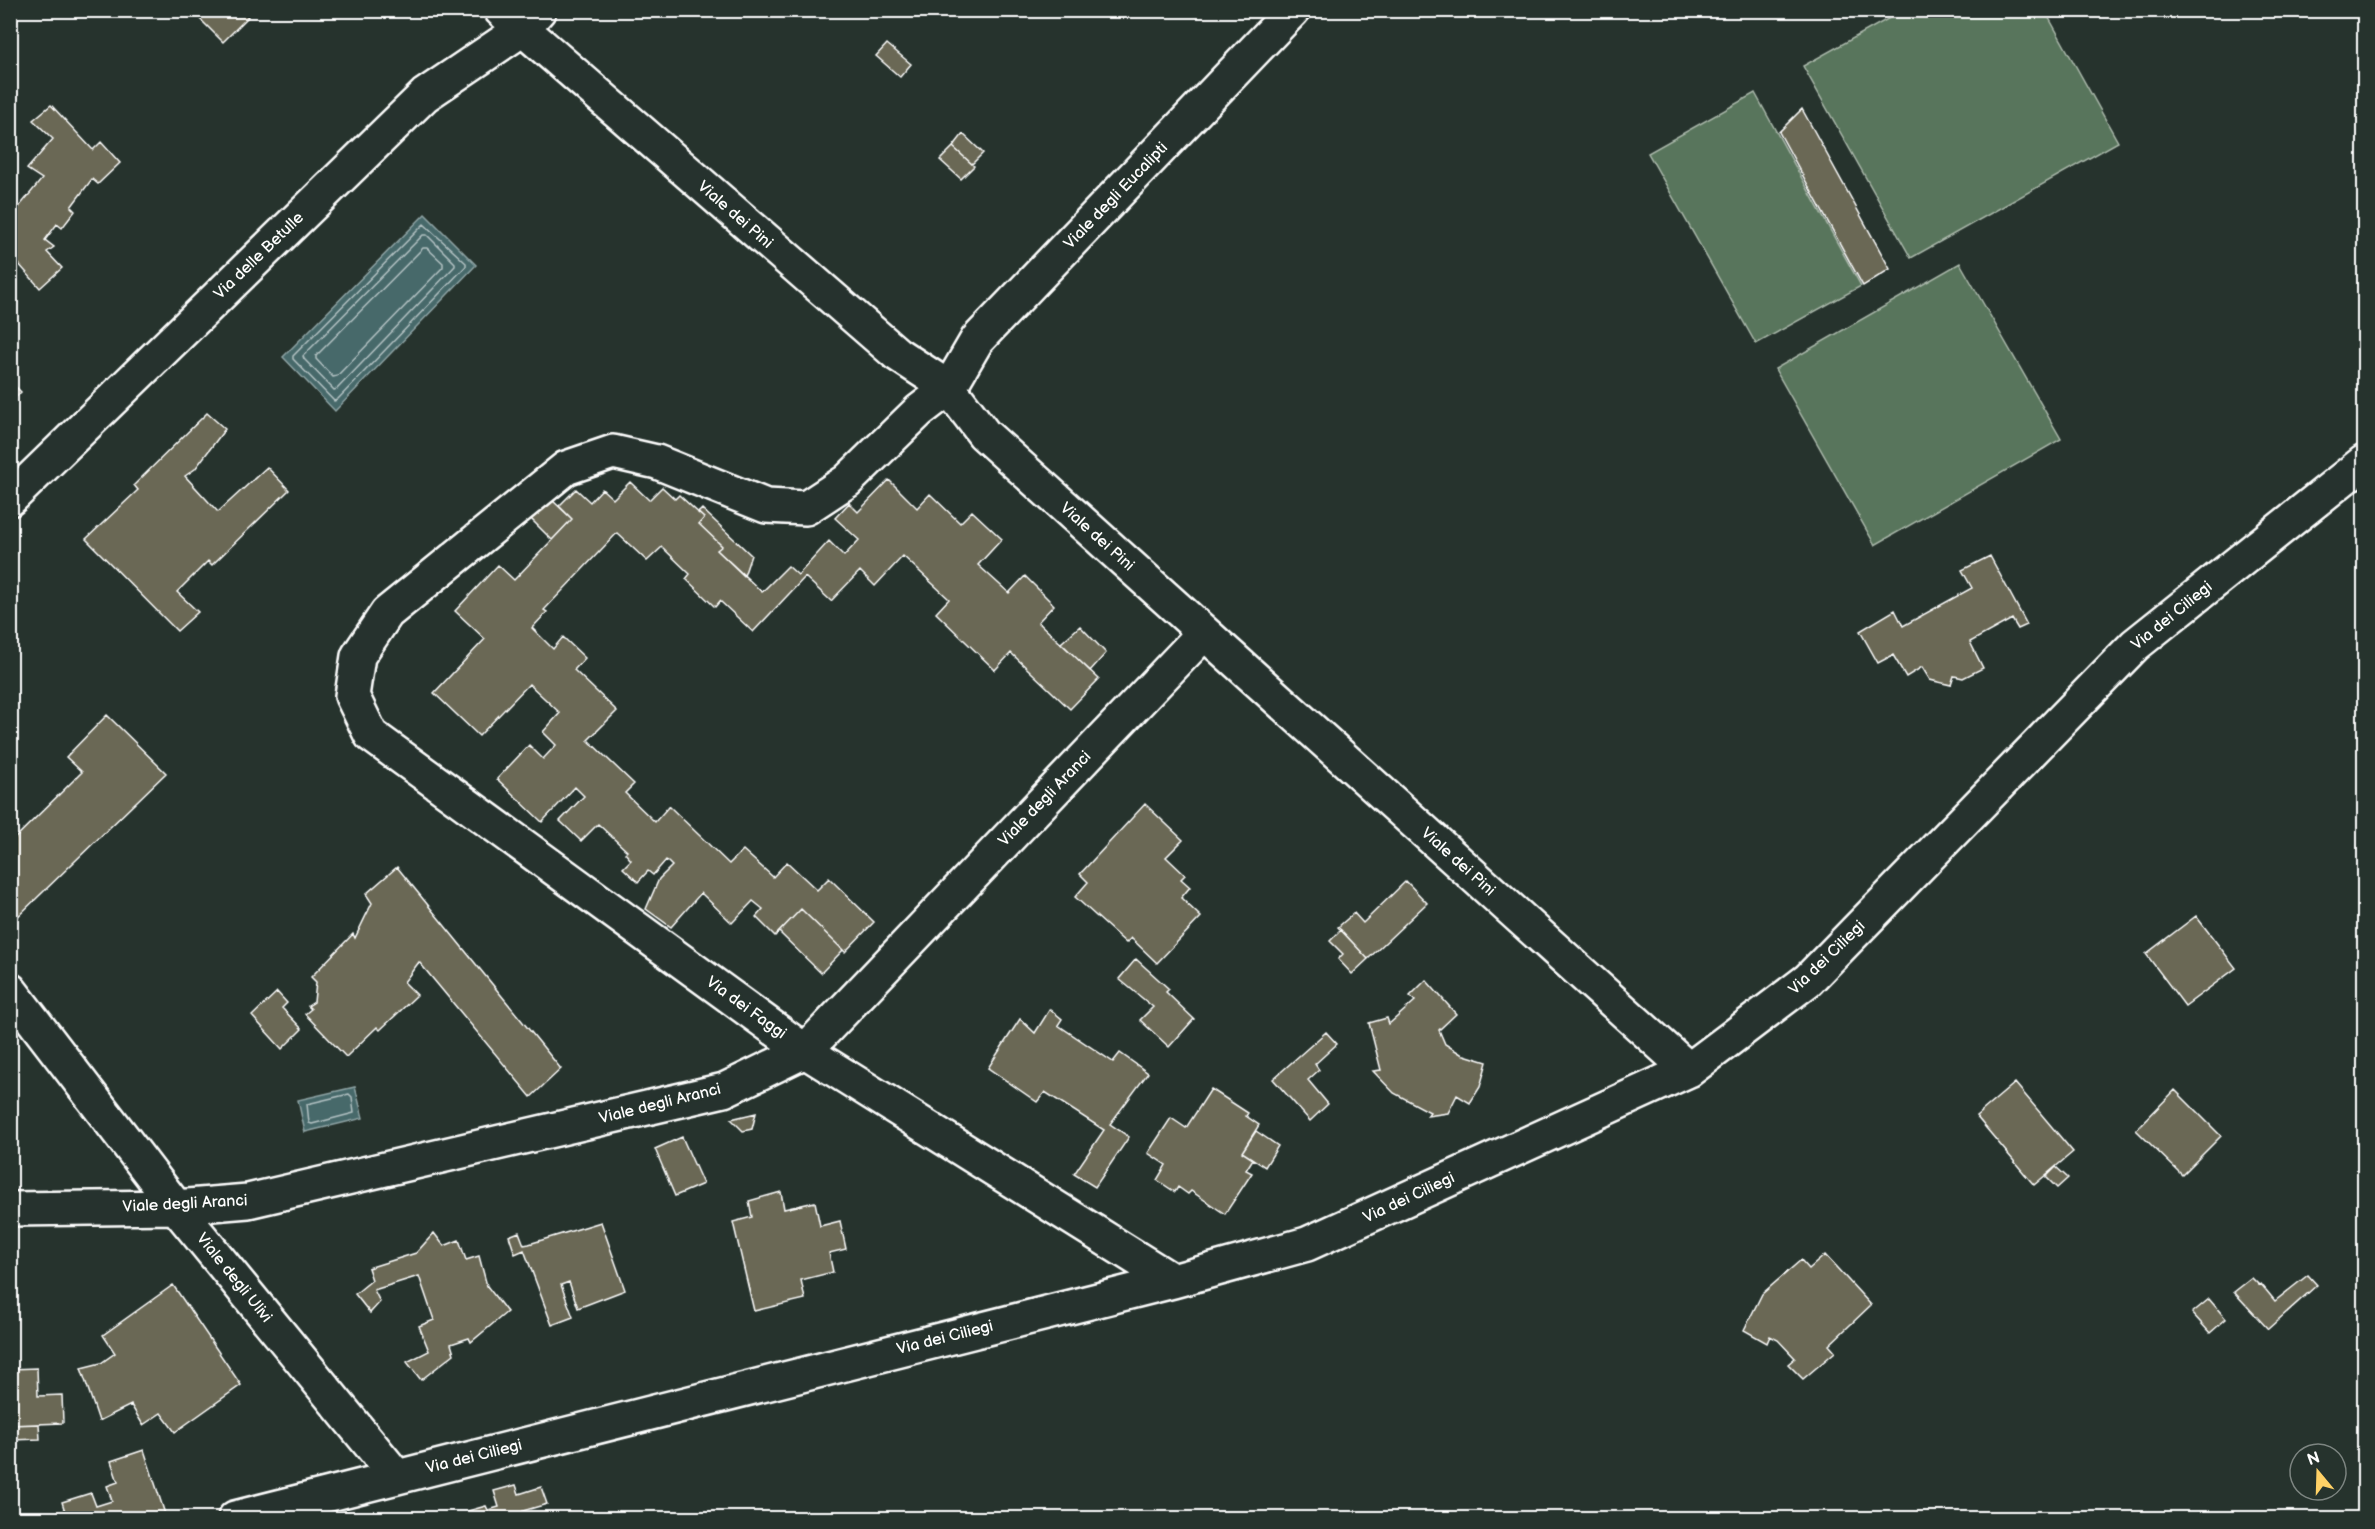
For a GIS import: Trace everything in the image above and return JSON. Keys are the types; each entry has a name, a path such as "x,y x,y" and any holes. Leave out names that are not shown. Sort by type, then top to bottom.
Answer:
{"street":[{"name":"Viale degli Eucalipti","path":"948,388 977,340 1293,10"},
{"name":"Viale dei Pini","path":"520,17 897,354 948,388 984,434 1203,634 1689,1070"},
{"name":"Via delle Betulle","path":"10,499 425,94 520,17"},
{"name":"Via dei Faggi","path":"948,388 919,411 847,482 806,508 766,506 657,462 613,452 566,468 387,614 358,656 352,696 371,735 805,1051 1173,1281"},
{"name":"Via dei Ciliegi","path":"235,1518 1173,1281 1307,1244 1689,1070 1808,980 2135,645 2364,462"},
{"name":"Viale degli Aranci","path":"10,1209 176,1207 248,1201 724,1090 805,1051 1203,634"},
{"name":"Viale degli Ulivi","path":"10,990 176,1207 396,1476"}],"green space":[{"path":"1902,11 2045,11 2118,142 1911,258 1803,66"},
{"path":"1755,93 1861,286 1756,344 1648,153"},
{"path":"1960,263 2061,439 1875,545 1775,369"}],"water":[{"path":"425,214 476,265 335,411 283,357"},
{"path":"355,1087 363,1118 305,1132 298,1100"}],"building":[{"path":"206,10 241,10 248,17 223,42 199,18"},
{"path":"887,44 911,64 900,77 876,56"},
{"path":"51,105 93,150 101,142 120,163 98,184 92,179 71,207 75,211 62,228 57,224 45,240 54,247 47,252 62,268 40,288 10,254 10,198 19,207 42,179 27,169 53,139 33,120"},
{"path":"1802,109 1890,269 1863,286 1779,132"},
{"path":"963,134 983,153 972,164 953,147"},
{"path":"953,147 974,166 961,179 940,160"},
{"path":"10,381 21,392 10,403"},
{"path":"207,413 225,429 195,469 185,476 218,512 267,467 289,490 212,565 208,561 177,592 198,612 177,631 86,539 138,490 134,485"},
{"path":"889,480 917,508 930,494 960,523 972,511 1002,539 978,565 1009,593 1025,576 1054,605 1038,622 1099,679 1070,709 1011,653 995,670 936,613 949,599 903,556 875,586 860,571 831,601 805,577 753,632 720,601 715,607 686,579 690,574 662,547 647,561 617,533 544,610 547,612 532,628 553,649 563,637 585,658 574,670 617,711 588,740 634,784 625,793 655,822 669,806 729,864 743,850 773,877 787,862 817,890 829,878 874,922 845,952 801,909 775,936 756,917 763,909 753,901 732,923 701,893 671,927 646,909 659,879 672,866 666,860 653,875 648,871 638,882 623,868 631,860 625,853 627,851 598,824 581,841 560,821 584,796 575,787 542,822 497,779 529,745 543,759 556,745 543,732 560,713 529,684 479,736 434,693 485,639 455,611 498,565 514,580 572,519 559,506 576,489 590,502 602,489 613,499 630,482 649,500 662,487 675,499 679,495 704,518 699,524 722,546 717,550 762,592 788,566 798,575 829,541 844,556 859,540 835,518 849,503 858,512"},
{"path":"551,499 572,519 552,540 529,517"},
{"path":"702,509 751,555 744,576 717,550 722,546 699,524 704,518 698,513"},
{"path":"1990,556 2027,625 2018,629 2012,619 1970,642 1983,668 1963,678 1954,676 1951,685 1930,680 1922,667 1906,677 1893,655 1878,663 1860,631 1895,610 1903,626 1972,588 1962,570"},
{"path":"1080,626 1106,653 1090,671 1061,643"},
{"path":"107,715 166,773 10,924 10,840 12,841 82,772 66,757"},
{"path":"1145,804 1183,840 1166,857 1185,875 1181,879 1190,887 1181,898 1201,917 1157,963 1131,938 1126,943 1075,897 1088,882 1080,874"},
{"path":"397,867 561,1069 531,1097 419,962 404,982 417,995 380,1030 377,1027 346,1057 305,1014 311,1009 308,1006 314,1002 316,982 311,977 353,934 355,938 372,903 366,894"},
{"path":"1406,881 1427,903 1368,959 1338,927 1354,913 1363,923"},
{"path":"801,909 843,950 821,973 779,932"},
{"path":"2196,916 2236,968 2185,1006 2146,954"},
{"path":"1341,930 1368,959 1352,974 1338,959 1343,954 1330,941"},
{"path":"1136,959 1169,989 1166,992 1194,1019 1169,1047 1140,1020 1153,1007 1119,979"},
{"path":"1426,980 1456,1014 1439,1030 1445,1044 1461,1054 1487,1062 1480,1087 1470,1103 1457,1095 1448,1113 1427,1116 1430,1112 1394,1093 1373,1071 1381,1070 1369,1023 1387,1018 1389,1024 1415,1001 1410,996"},
{"path":"277,992 287,1003 282,1008 302,1029 282,1049 252,1016"},
{"path":"1050,1009 1062,1019 1058,1025 1113,1062 1120,1053 1148,1073 1110,1124 1129,1137 1095,1187 1074,1174 1104,1130 1045,1092 1037,1102 988,1068 1020,1019 1035,1033"},
{"path":"1326,1032 1337,1044 1315,1064 1319,1070 1308,1080 1328,1104 1310,1121 1273,1079"},
{"path":"2015,1083 2073,1152 2034,1185 1976,1116"},
{"path":"1211,1089 1248,1113 1246,1116 1259,1125 1242,1152 1253,1159 1246,1170 1252,1173 1225,1214 1191,1191 1188,1194 1178,1187 1175,1192 1157,1180 1166,1165 1148,1153 1171,1118 1186,1128"},
{"path":"2175,1090 2221,1136 2182,1175 2136,1130"},
{"path":"756,1113 752,1129 743,1131 731,1119"},
{"path":"1256,1131 1278,1146 1265,1167 1242,1152"},
{"path":"682,1137 703,1184 675,1196 655,1149"},
{"path":"2056,1167 2068,1178 2057,1188 2046,1177"},
{"path":"781,1192 784,1209 815,1202 820,1226 840,1221 846,1249 829,1253 833,1272 801,1280 805,1299 754,1311 733,1222 752,1217 749,1201"},
{"path":"601,1222 625,1290 578,1308 569,1282 561,1285 573,1317 552,1325 524,1250 515,1254 509,1236 519,1232 524,1245"},
{"path":"434,1233 444,1246 459,1240 466,1260 479,1256 487,1286 507,1312 471,1342 469,1338 451,1344 454,1354 421,1380 407,1362 429,1351 419,1326 434,1320 419,1276 374,1290 380,1302 370,1313 355,1294 372,1280 368,1268 416,1253"},
{"path":"1825,1255 1871,1305 1829,1345 1835,1352 1803,1379 1788,1364 1795,1358 1778,1340 1770,1336 1767,1343 1744,1330 1762,1294 1801,1260 1809,1269"},
{"path":"2308,1275 2317,1285 2268,1329 2234,1292 2252,1278 2259,1285 2261,1284 2275,1301"},
{"path":"173,1285 241,1385 175,1432 161,1413 143,1425 131,1405 99,1421 81,1368 101,1363 115,1353 103,1335"},
{"path":"2209,1299 2226,1319 2210,1333 2192,1313"},
{"path":"37,1368 38,1396 62,1395 63,1423 10,1425 10,1369"},
{"path":"39,1424 40,1439 10,1440 10,1425"},
{"path":"144,1450 166,1517 67,1518 62,1502 91,1493 96,1506 112,1501 107,1486 118,1482 111,1461"},
{"path":"516,1485 519,1494 541,1487 547,1504 506,1518 470,1518 468,1511 486,1506 488,1510 499,1507 494,1491"}]}
